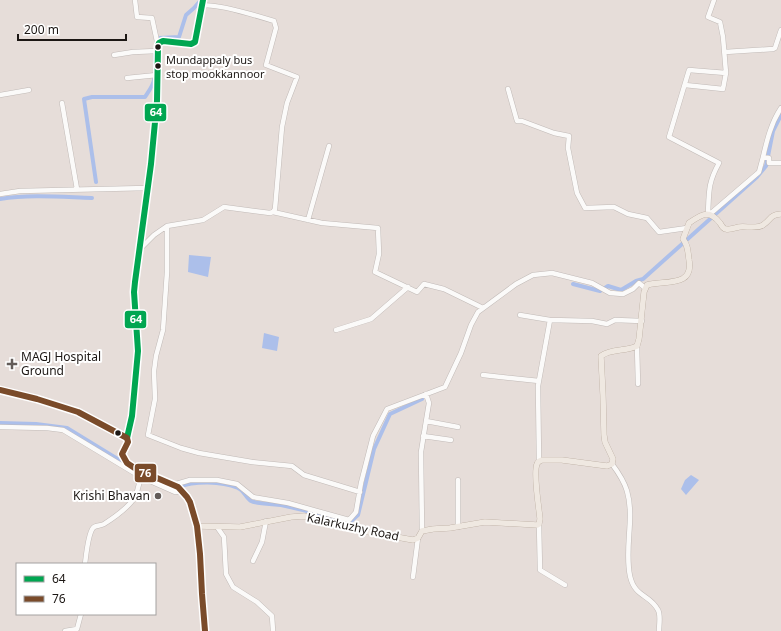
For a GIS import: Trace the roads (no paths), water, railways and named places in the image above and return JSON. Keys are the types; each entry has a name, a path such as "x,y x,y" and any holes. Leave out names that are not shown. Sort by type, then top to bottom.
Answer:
{"main road":[{"path":"418,538 422,531 486,522 539,524 540,519 536,466 539,461 562,460 607,466 612,464 613,459 605,442 604,435 601,356 613,350 631,349 637,346 642,321 645,288 650,284 681,280 690,271 687,244 683,239 688,223 702,215 711,215 723,228 729,230 744,226 760,226 764,224 771,216 781,214"},
{"path":"0,390 37,399 78,412 127,438 128,442 122,454 127,463 136,469 178,488 190,502 197,526"},
{"name":"Kalarkuzhy Road","path":"197,526 240,527 291,516 304,516 363,531 413,540 418,538"}],"street":[{"path":"127,438 132,416 138,352 134,292 155,124 158,48 152,18 137,17 134,0"},
{"path":"685,85 723,89 726,73 724,37 720,22 708,18 714,0"},
{"path":"158,48 159,43 163,41 191,44 195,42 203,3 205,5 256,15 274,21 276,28 266,65 297,77 287,103 282,127 273,212"},
{"path":"725,52 773,49 775,48 781,30"},
{"path":"114,55 158,48"},
{"path":"711,215 708,189 719,163 669,138 689,70 726,73"},
{"path":"127,78 157,75"},
{"path":"508,89 517,121 522,121 554,133 569,136 568,148 577,193 585,208 614,206 628,214 647,218 659,232 687,228"},
{"path":"0,95 29,90"},
{"path":"62,103 77,189"},
{"path":"711,215 759,172 765,158 767,141 775,117 781,108"},
{"path":"308,220 329,146"},
{"path":"765,158 769,163 781,163"},
{"path":"0,194 20,191 148,188"},
{"path":"139,250 154,235 167,226 202,220 224,207 270,213 273,212 322,223 378,228 379,254 375,272 417,292 424,284 444,289 482,308"},
{"path":"167,226 167,272 163,330 156,356 154,371 155,399 148,435 181,448 199,453 252,462 292,466 304,476 360,492"},
{"path":"0,427 47,428 63,430 141,477 175,492 178,488 190,480 217,480 237,484 253,497 288,503 349,520 356,512 373,436 387,409 445,386 461,353 471,325 482,308 516,284 533,275 552,273 592,283 610,292 623,294 633,289 640,283 645,288"},
{"path":"336,330 370,319 408,287"},
{"path":"520,315 550,320 592,321 607,324 615,320 642,321"},
{"path":"539,461 539,381 550,320"},
{"path":"637,346 638,384"},
{"path":"483,375 539,381"},
{"path":"422,531 421,452 429,403 426,394"},
{"path":"426,421 458,427"},
{"path":"423,436 451,440"},
{"path":"612,464 621,477 628,498 628,563 632,583 634,589 659,610 659,631"},
{"path":"86,563 88,544 92,529 95,526 104,524 125,507 136,495 141,477"},
{"path":"458,480 458,527"},
{"path":"253,561 262,542 266,521"},
{"path":"539,524 540,570 565,584"},
{"path":"197,526 205,631"},
{"path":"217,527 224,537 226,574 233,587 256,602 272,616 273,631"},
{"path":"413,577 418,538"},
{"path":"65,631 77,629 81,615"}],"water":[{"path":"189,255 211,257 208,277 188,272"},
{"path":"264,333 279,337 277,351 262,348"},
{"path":"691,475 699,480 686,495 681,489 685,480"}],"waterway":[{"path":"96,182 84,99 92,97 145,97 152,87 155,75 155,54 160,38 179,37 186,15 201,0"},
{"path":"605,288 608,286 621,290 636,281 643,279 757,177 766,166 773,131 781,115"},
{"path":"0,199 34,196 92,198"},
{"path":"573,284 601,290"},
{"path":"178,487 200,483 224,484 240,489 249,500 254,502 281,505 349,523 358,515 374,449 390,414 422,399"},
{"path":"0,423 36,424 67,428 129,466"},
{"path":"140,473 174,489 178,488"}],"place":[{"name":"Mundappaly bus stop mookkannoor","path":"158,66"},
{"name":"MAGJ Hospital Ground","path":"12,364"},
{"name":"Krishi Bhavan","path":"158,496"}]}
